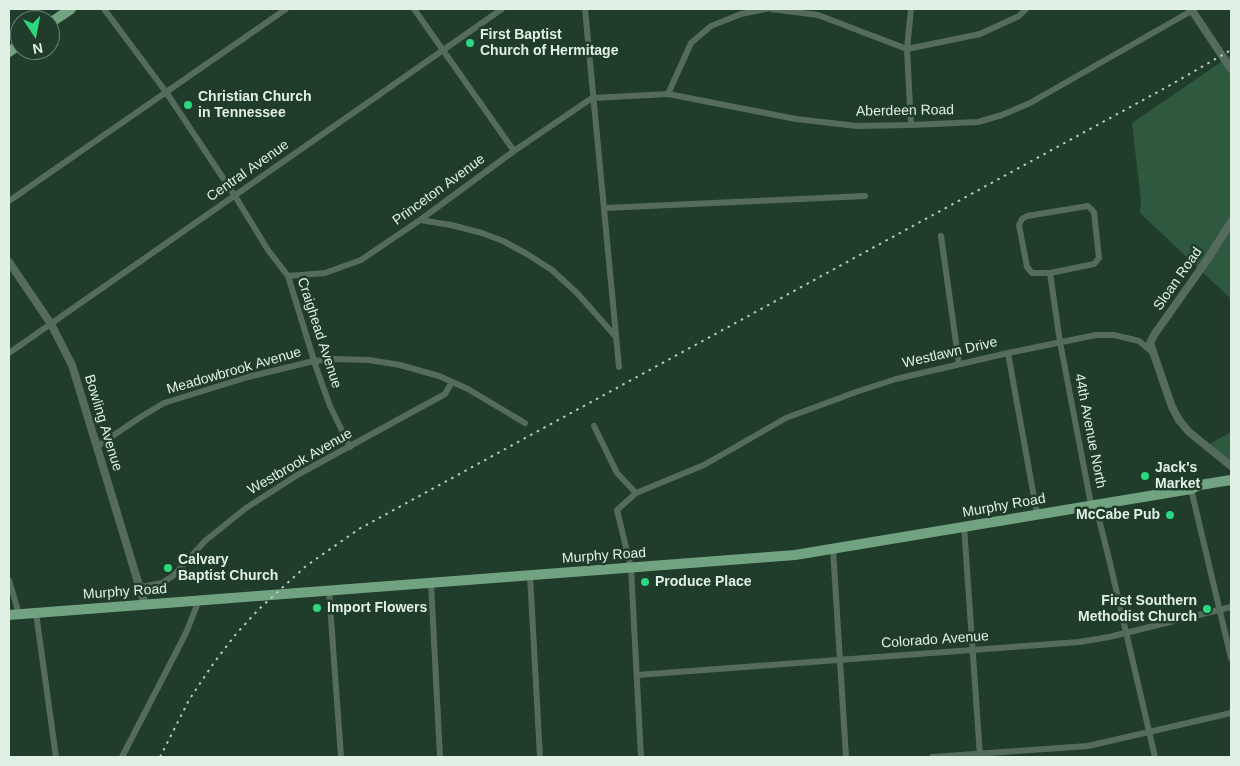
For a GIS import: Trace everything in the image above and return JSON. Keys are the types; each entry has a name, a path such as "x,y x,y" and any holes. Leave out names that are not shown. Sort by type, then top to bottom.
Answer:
{"main road":[{"name":"Murphy Road","path":"14,614 795,555 1194,488 1200,485 1231,480"},
{"name":"Murphy Road","path":"1194,488 1201,491 1224,487 1231,488"}],"street":[{"name":"Craighead Avenue","path":"104,9 166,92 235,196 268,250 288,276 330,406 350,447"},
{"path":"9,201 286,9"},
{"path":"414,9 514,151"},
{"name":"Central Avenue","path":"9,354 502,9"},
{"path":"584,9 619,367"},
{"path":"668,94 691,43 711,26 741,14 766,9"},
{"path":"771,9 818,15 907,49 980,34 1019,16 1026,9"},
{"path":"812,9 818,15"},
{"path":"910,9 907,49 912,126"},
{"path":"1192,10 1231,68"},
{"name":"Aberdeen Road","path":"592,98 668,94 796,119 857,126 912,126 978,122 1002,116 1030,103 1192,10"},
{"name":"Princeton Avenue","path":"288,276 325,273 361,260 592,98"},
{"path":"604,208 865,196"},
{"path":"1088,206 1094,212 1099,258 1094,264 1050,273 1032,273 1027,267 1020,225 1022,219 1028,216 1088,206"},
{"path":"420,220 451,224 482,233 527,254 552,270 578,294 616,337"},
{"name":"Sloan Road","path":"1152,352 1150,343 1154,336 1231,222"},
{"path":"941,236 959,364"},
{"name":"Bowling Avenue","path":"9,262 51,324 72,365 145,605"},
{"name":"44th Avenue North","path":"1050,273 1060,342 1090,499 1098,515 1155,757"},
{"name":"Westlawn Drive","path":"631,568 617,510 636,493 704,465 786,418 896,379 1060,342 1114,335 1139,341 1152,352"},
{"path":"1152,352 1179,420 1188,432 1228,465 1231,473"},
{"path":"1008,353 1037,514"},
{"name":"Meadowbrook Avenue","path":"98,446 164,403 248,377 314,361 335,359 369,360 400,365 439,376 468,389 525,423"},
{"name":"Westbrook Avenue","path":"141,587 162,583 173,576 205,541 246,508 299,474 445,394 452,382"},
{"path":"594,426 617,473 636,493"},
{"path":"1194,488 1231,658"},
{"path":"964,526 980,756"},
{"path":"833,549 846,757"},
{"path":"631,568 641,757"},
{"path":"530,575 540,757"},
{"path":"9,580 14,614"},
{"path":"430,583 440,757"},
{"path":"329,591 341,757"},
{"path":"122,757 186,633 199,600"},
{"name":"Colorado Avenue","path":"637,675 1079,642 1125,633 1231,607"},
{"path":"36,613 56,757"},
{"path":"932,757 980,756 1088,746 1231,712"}],"green space":[{"path":"1231,55 1231,299 1140,213 1141,201 1132,123"},
{"path":"1231,432 1231,463 1208,445"}],"railway":[{"path":"160,757 189,700 236,634 258,610 306,566 359,529 1165,88 1231,50"}],"place":[{"name":"First Baptist Church of Hermitage","path":"470,43"},
{"name":"Christian Church in Tennessee","path":"188,105"},
{"name":"Jack's Market","path":"1145,476"},
{"name":"McCabe Pub","path":"1170,515"},
{"name":"Calvary Baptist Church","path":"168,568"},
{"name":"Produce Place","path":"645,582"},
{"name":"Import Flowers","path":"317,608"},
{"name":"First Southern Methodist Church","path":"1207,609"}]}
